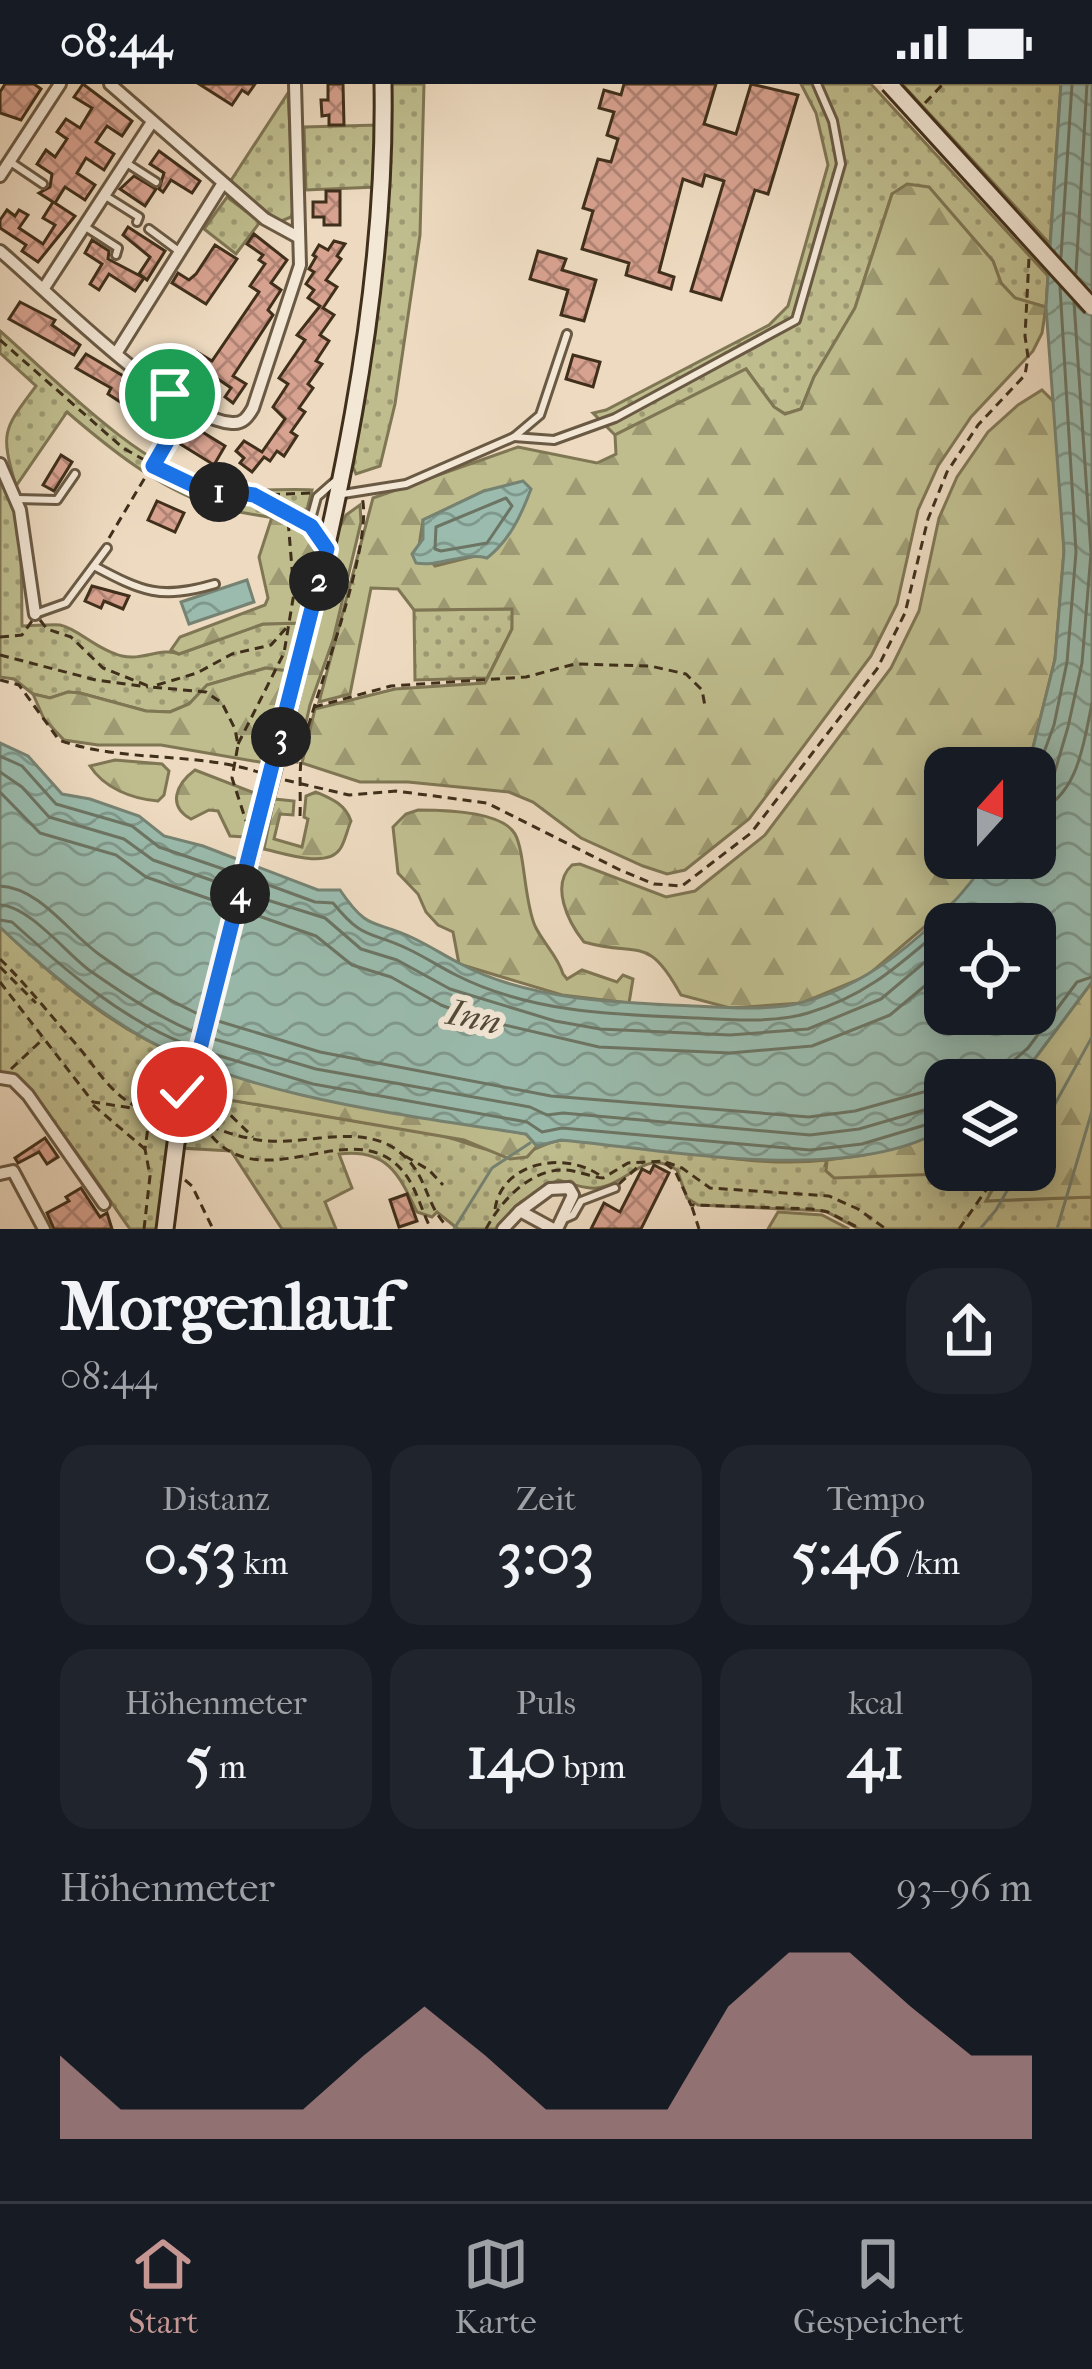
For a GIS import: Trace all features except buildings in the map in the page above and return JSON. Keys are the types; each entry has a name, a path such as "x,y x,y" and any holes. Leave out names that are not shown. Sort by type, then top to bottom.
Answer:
{"main road":[{"path":"166,1226 182,1118 343,476 376,262 383,84"},
{"path":"889,84 1092,307"}],"street":[{"path":"0,176 61,84"},
{"path":"110,84 276,228 298,237"},
{"path":"0,251 117,352 188,405 234,423 250,414 297,277 295,84"},
{"path":"44,288 152,122"},
{"path":"0,143 12,157"},
{"path":"117,352 224,183"},
{"path":"0,464 17,499 35,614"},
{"path":"0,1078 13,1079 28,1095 104,1204"},
{"path":"0,1174 13,1171 44,1229"},
{"path":"503,1229 520,1211 550,1190 568,1188 574,1195 557,1226 520,1211"}],"lane":[{"path":"514,437 554,440 615,418 796,320 841,164 833,122 817,84"},
{"path":"12,157 43,184"},
{"path":"125,162 156,182"},
{"path":"104,195 139,218 137,222"},
{"path":"84,226 118,248 116,255"},
{"path":"149,229 180,252"},
{"path":"339,494 406,484 514,437 540,415 567,334"},
{"path":"17,499 57,500 74,474"},
{"path":"327,549 311,526 320,493 343,476"},
{"path":"35,614 66,603 108,545"},
{"path":"94,566 148,592 184,593 215,584"},
{"path":"557,1226 573,1215 581,1201 615,1188"}],"path":[{"path":"924,104 944,84"},
{"path":"0,680 19,685 46,728 73,746 235,764 349,795 396,790 487,803 559,842 654,884 682,886 751,833 878,669 905,613 928,519 947,472 978,425 1025,376 1029,259"},
{"path":"0,340 99,430 153,466 197,487 254,495 320,493"},
{"path":"108,545 188,405"},
{"path":"300,816 300,762 364,520 360,492"},
{"path":"254,495 311,526"},
{"path":"253,831 232,778 238,745 284,653 294,593 288,517"},
{"path":"0,637 22,635 35,614 47,629 71,637 103,668 151,686 197,674 232,654 271,645 289,625"},
{"path":"0,655 96,680 196,690 214,697 228,714 238,745"},
{"path":"314,707 391,686 526,677 575,664 650,666 686,674 701,690 705,706"},
{"path":"0,959 28,986 38,1004"},
{"path":"0,967 73,1040 105,1085 151,1111"},
{"path":"0,982 88,1099 145,1149"},
{"path":"0,1078 43,1039"},
{"path":"144,1229 150,1175 145,1149 151,1111 191,1084"},
{"path":"88,1099 109,1107 182,1118 256,1140 366,1138 385,1143 429,1170 443,1185"},
{"path":"220,1105 256,1140"},
{"path":"203,1124 221,1148 245,1159 368,1151 400,1168 432,1229"},
{"path":"403,1156 429,1188 437,1216 447,1226"},
{"path":"615,1188 644,1161 663,1161 710,1188 829,1196 886,1229"},
{"path":"663,1161 675,1171 699,1229"},
{"path":"494,1213 496,1199 508,1184 539,1164 581,1163 603,1178"},
{"path":"150,1175 158,1176"},
{"path":"185,1180 213,1229"},
{"path":"958,1229 985,1191"},
{"path":"691,1205 812,1209 861,1229"},
{"path":"432,1229 437,1216"}],"green space":[{"path":"389,84 424,84 420,235 395,404 380,466 356,474 353,467 377,298"},
{"path":"801,84 871,84 1048,276 1046,307 1015,298 1001,283 993,261 929,188 892,194 855,308 814,377 801,409 785,414 774,407 746,369 615,435 593,413 769,325 788,306 828,165 816,113"},
{"path":"902,84 1061,84 1050,244"},
{"path":"288,93 294,209 291,217 279,222 230,182"},
{"path":"378,125 376,187 306,190 304,127"},
{"path":"907,184 929,187 993,261 1001,283 1015,298 1046,307 1042,333 1033,351 971,417 938,466 918,510 897,604 871,656 749,819 685,870 667,874 581,838 533,802 509,792 360,782 302,763 315,709 395,689 485,683 512,629 512,609 414,610 398,589 371,588 350,694 319,702 373,498 518,447 597,463 616,454 615,435 746,369 774,407 785,414 801,409 814,377 855,308 892,194","holes":["484,491 479,555 435,566 419,546 423,520"]},
{"path":"227,197 260,222 236,254 204,229"},
{"path":"0,331 98,419 181,474 234,489 312,490 303,525 221,508 171,488 67,412 16,486 8,432 36,386 0,353"},
{"path":"1042,390 1056,404 1064,551 1055,659 1033,747 924,747 924,879 974,879 963,894 952,903 924,903 924,927 867,976 802,1003 730,1008 681,995 650,955 584,942 567,914 562,893 572,865 666,897 695,891 765,835 891,668 919,611 939,518 957,477 988,432"},
{"path":"0,470 18,527 22,626 60,625 129,657 179,654 263,624 301,623 288,671 265,668 207,685 189,704 170,712 146,711 80,693 50,698 0,677"},
{"path":"360,505 361,522 333,640 310,705 297,762 283,758 336,534 346,515"},
{"path":"273,514 300,524 314,543 315,570 301,623 263,624 179,654 171,650 180,637 265,605 268,598 259,557"},
{"path":"513,609 512,629 487,678 415,680 414,610"},
{"path":"266,668 288,671 265,763 161,745 64,740 44,719 33,694 50,698 80,693 146,711 170,712 189,704 207,685"},
{"path":"115,760 162,764 169,771 164,795 158,801 129,795 90,766"},
{"path":"195,770 257,794 245,837 230,836 218,811 191,819 179,808 179,788"},
{"path":"316,792 342,806 351,821 340,849 315,859 264,849 274,799 294,801 293,815 280,814 274,839 302,847 308,819 304,817 306,796"},
{"path":"418,810 471,813 508,826 518,842 535,926 563,974 567,979 582,970 617,982 623,975 633,979 629,1003 562,995 459,964 453,932 438,925 398,873 393,827"},
{"path":"0,927 111,1019 187,1058 164,1168 158,1229 130,1229 49,1117 14,1081 0,1074"},
{"path":"1092,982 1092,1197 986,1201 992,1191 1056,1191 1056,1059 1034,1059"},
{"path":"204,1064 310,1096 526,1134 537,1146 527,1157 510,1159 464,1140 218,1098 195,1110 192,1104"},
{"path":"218,1098 439,1135 506,1153 565,1140 762,1161 827,1160 825,1166 924,1173 924,1191 993,1191 987,1201 1092,1197 1092,1229 859,1229 825,1211 698,1205 687,1198 677,1170 657,1163 600,1188 558,1180 521,1202 498,1229 458,1229 437,1212 432,1217 417,1212 389,1166 355,1153 339,1154 352,1188 325,1202 336,1229 282,1229 231,1151 181,1148 195,1110"},
{"path":"924,1135 924,1175 834,1178 826,1171 827,1160 864,1155"},
{"path":"778,1212 822,1215 849,1229 768,1229"}],"water":[{"path":"1061,84 1092,84 1092,982 1056,1030 1056,903 952,903 973,879 1056,879 1056,747 1033,747 1055,659 1064,551 1046,307"},
{"path":"523,481 531,489 523,509 508,536 487,558 416,563 412,554 423,539 423,520 484,491"},
{"path":"247,580 254,602 189,624 181,602"},
{"name":"Inn","path":"0,743 28,756 62,794 139,816 164,836 318,890 340,890 373,923 487,976 544,992 666,1005 778,1007 831,993 924,931 924,1035 1052,1035 1034,1059 924,1059 924,1138 906,1146 861,1156 758,1160 561,1140 537,1146 526,1134 326,1100 225,1074 137,1034 49,971 0,927"}],"waterway":[{"path":"1056,1102 1092,1037"},
{"path":"1057,1229 1092,1111"},
{"path":"454,1229 492,1168 530,1143"},
{"path":"980,1229 1007,1191"}],"route":[{"path":"170,394 188,405 153,466 197,487 254,495 311,526 327,549 191,1084 182,1092"}]}
